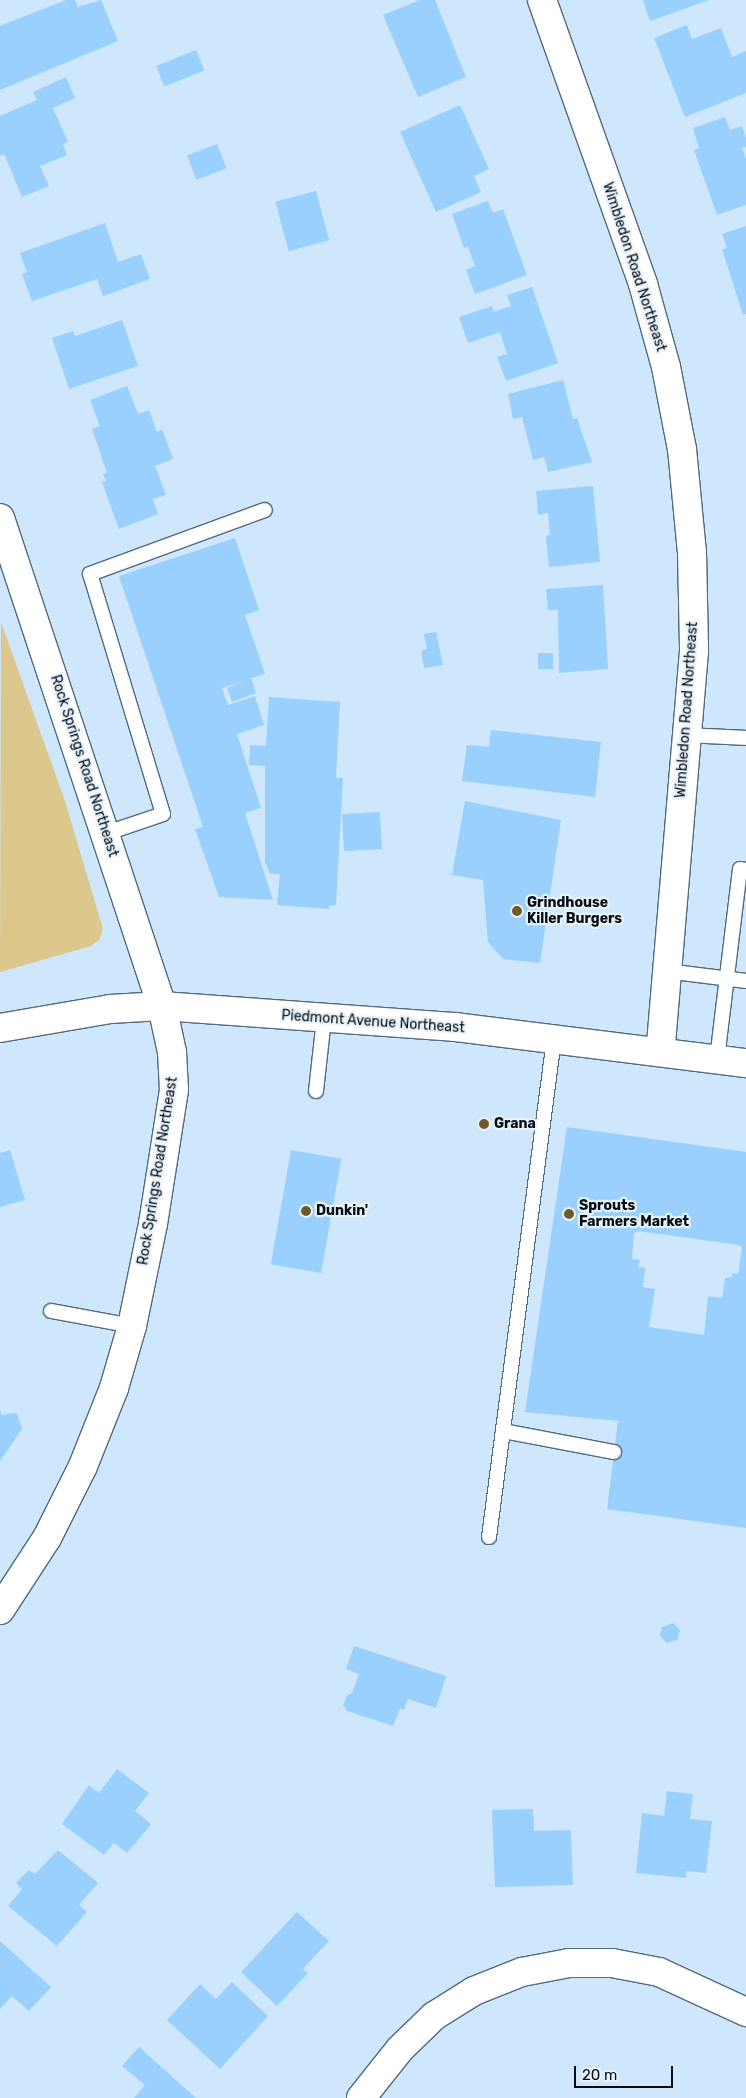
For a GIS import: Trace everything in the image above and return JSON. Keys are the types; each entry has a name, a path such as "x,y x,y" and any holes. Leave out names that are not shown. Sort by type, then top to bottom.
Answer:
{"street":[{"name":"Wimbledon Road Northeast","path":"542,0 642,284 666,367 682,449 692,552 694,651 660,1052"},
{"name":"Rock Springs Road Northeast","path":"0,518 107,833 162,1006 172,1052 174,1090 153,1224 132,1326 114,1388 83,1466 47,1538 0,1610"},
{"name":"Piedmont Avenue Northeast","path":"0,1028 110,1009 162,1006 456,1027 746,1063"},
{"path":"361,2098 400,2049 434,2016 474,1991 522,1972 569,1964 612,1963 659,1972 746,2012"}],"lane":[{"path":"107,833 163,814 90,574 265,510"},
{"path":"687,735 746,738"},
{"path":"716,1059 740,869 746,870"},
{"path":"666,971 746,981"},
{"path":"316,1091 324,1018"},
{"path":"489,1537 554,1039"},
{"path":"51,1311 132,1326"},
{"path":"503,1431 614,1452"}],"shaded area":[{"path":"1,622 65,801 103,929 99,940 91,946 0,972"}],"building":[{"path":"66,0 75,0 78,7 101,0 118,41 0,90 0,26"},
{"path":"420,0 435,0 466,77 418,97 383,15"},
{"path":"643,0 709,0 650,21"},
{"path":"687,25 692,39 721,28 732,57 746,51 746,93 685,117 654,38"},
{"path":"196,50 204,70 164,87 156,66"},
{"path":"66,77 75,98 53,108 68,142 63,144 67,155 40,166 49,186 22,197 4,154 0,156 0,116 37,100 33,92"},
{"path":"460,105 489,169 474,176 481,192 436,212 400,132"},
{"path":"725,117 730,130 742,126 746,138 746,147 742,148 746,159 746,205 717,215 694,150 699,148 693,128"},
{"path":"217,144 226,168 196,180 187,155"},
{"path":"316,191 329,240 289,251 275,202"},
{"path":"488,201 493,213 503,209 527,275 475,294 466,270 475,266 468,247 464,248 452,214"},
{"path":"105,223 118,262 141,254 150,279 103,296 97,279 32,301 22,274 27,272 20,253"},
{"path":"746,226 746,314 743,315 722,249 727,248 722,234"},
{"path":"532,287 558,363 506,381 497,357 507,354 500,332 468,343 459,317 492,306 494,312 511,306 507,295"},
{"path":"122,320 138,366 69,389 52,338 73,331 75,336"},
{"path":"563,380 573,419 577,418 592,462 548,472 544,457 533,460 522,417 513,419 508,394"},
{"path":"127,386 138,414 149,410 157,432 162,429 173,459 155,466 166,495 153,499 158,514 119,529 102,482 106,481 103,474 107,473 92,429 100,426 90,400"},
{"path":"593,486 600,562 549,567 546,536 550,535 548,513 538,515 536,491"},
{"path":"235,538 259,610 245,615 265,674 251,678 256,693 232,702 227,688 246,680 222,688 228,705 255,696 264,725 237,734 261,808 245,813 273,900 219,897 195,829 203,827 119,576"},
{"path":"603,585 608,669 559,673 558,610 548,610 546,589"},
{"path":"436,632 443,665 424,668 421,651 427,649 424,634"},
{"path":"538,653 553,653 553,669 538,669"},
{"path":"269,697 340,702 336,778 343,778 336,905 329,906 329,909 277,905 280,874 270,874 265,862 265,766 249,765 250,745 266,746"},
{"path":"491,730 601,742 595,797 462,781 467,745 489,747"},
{"name":"Grindhouse Killer Burgers","path":"465,801 561,820 540,963 503,959 488,942 483,880 452,875"},
{"path":"380,812 382,849 344,851 342,814"},
{"path":"567,1127 746,1152 746,1528 607,1509 618,1421 525,1412","holes":["638,1231 739,1245 742,1248 738,1274 732,1273 732,1277 725,1278 722,1298 708,1296 704,1335 649,1327 655,1289 643,1287 645,1267 638,1268 640,1260 632,1259 634,1233"]},
{"path":"10,1150 25,1200 0,1207 0,1153"},
{"name":"Dunkin'","path":"291,1150 341,1159 321,1273 271,1264"},
{"path":"0,1410 2,1415 17,1413 22,1429 0,1461"},
{"path":"673,1623 680,1630 677,1640 667,1643 660,1636 662,1627"},
{"path":"354,1646 446,1676 436,1708 408,1699 404,1710 400,1708 393,1726 347,1711 343,1705 347,1696 352,1693 359,1674 346,1669"},
{"path":"117,1769 149,1793 135,1811 151,1824 127,1853 114,1843 104,1855 62,1824 89,1785 99,1793"},
{"path":"667,1791 693,1794 690,1819 712,1821 706,1873 686,1871 686,1878 636,1873 642,1813 664,1816"},
{"path":"533,1809 534,1831 571,1830 573,1885 495,1887 492,1810"},
{"path":"58,1850 98,1883 79,1905 87,1912 57,1946 8,1906 22,1889 16,1883 29,1870 35,1874"},
{"path":"297,1912 329,1941 303,1969 308,1973 277,2006 241,1972"},
{"path":"0,1941 51,1987 29,2011 12,1996 0,2009"},
{"path":"232,1982 268,2016 220,2069 167,2020 200,1984 216,1999"},
{"path":"139,2047 196,2098 134,2098 145,2085 122,2066"}],"place":[{"name":"Grindhouse Killer Burgers","path":"517,911"},
{"name":"Grana","path":"484,1124"},
{"name":"Dunkin'","path":"306,1211"},
{"name":"Sprouts Farmers Market","path":"569,1214"}]}
